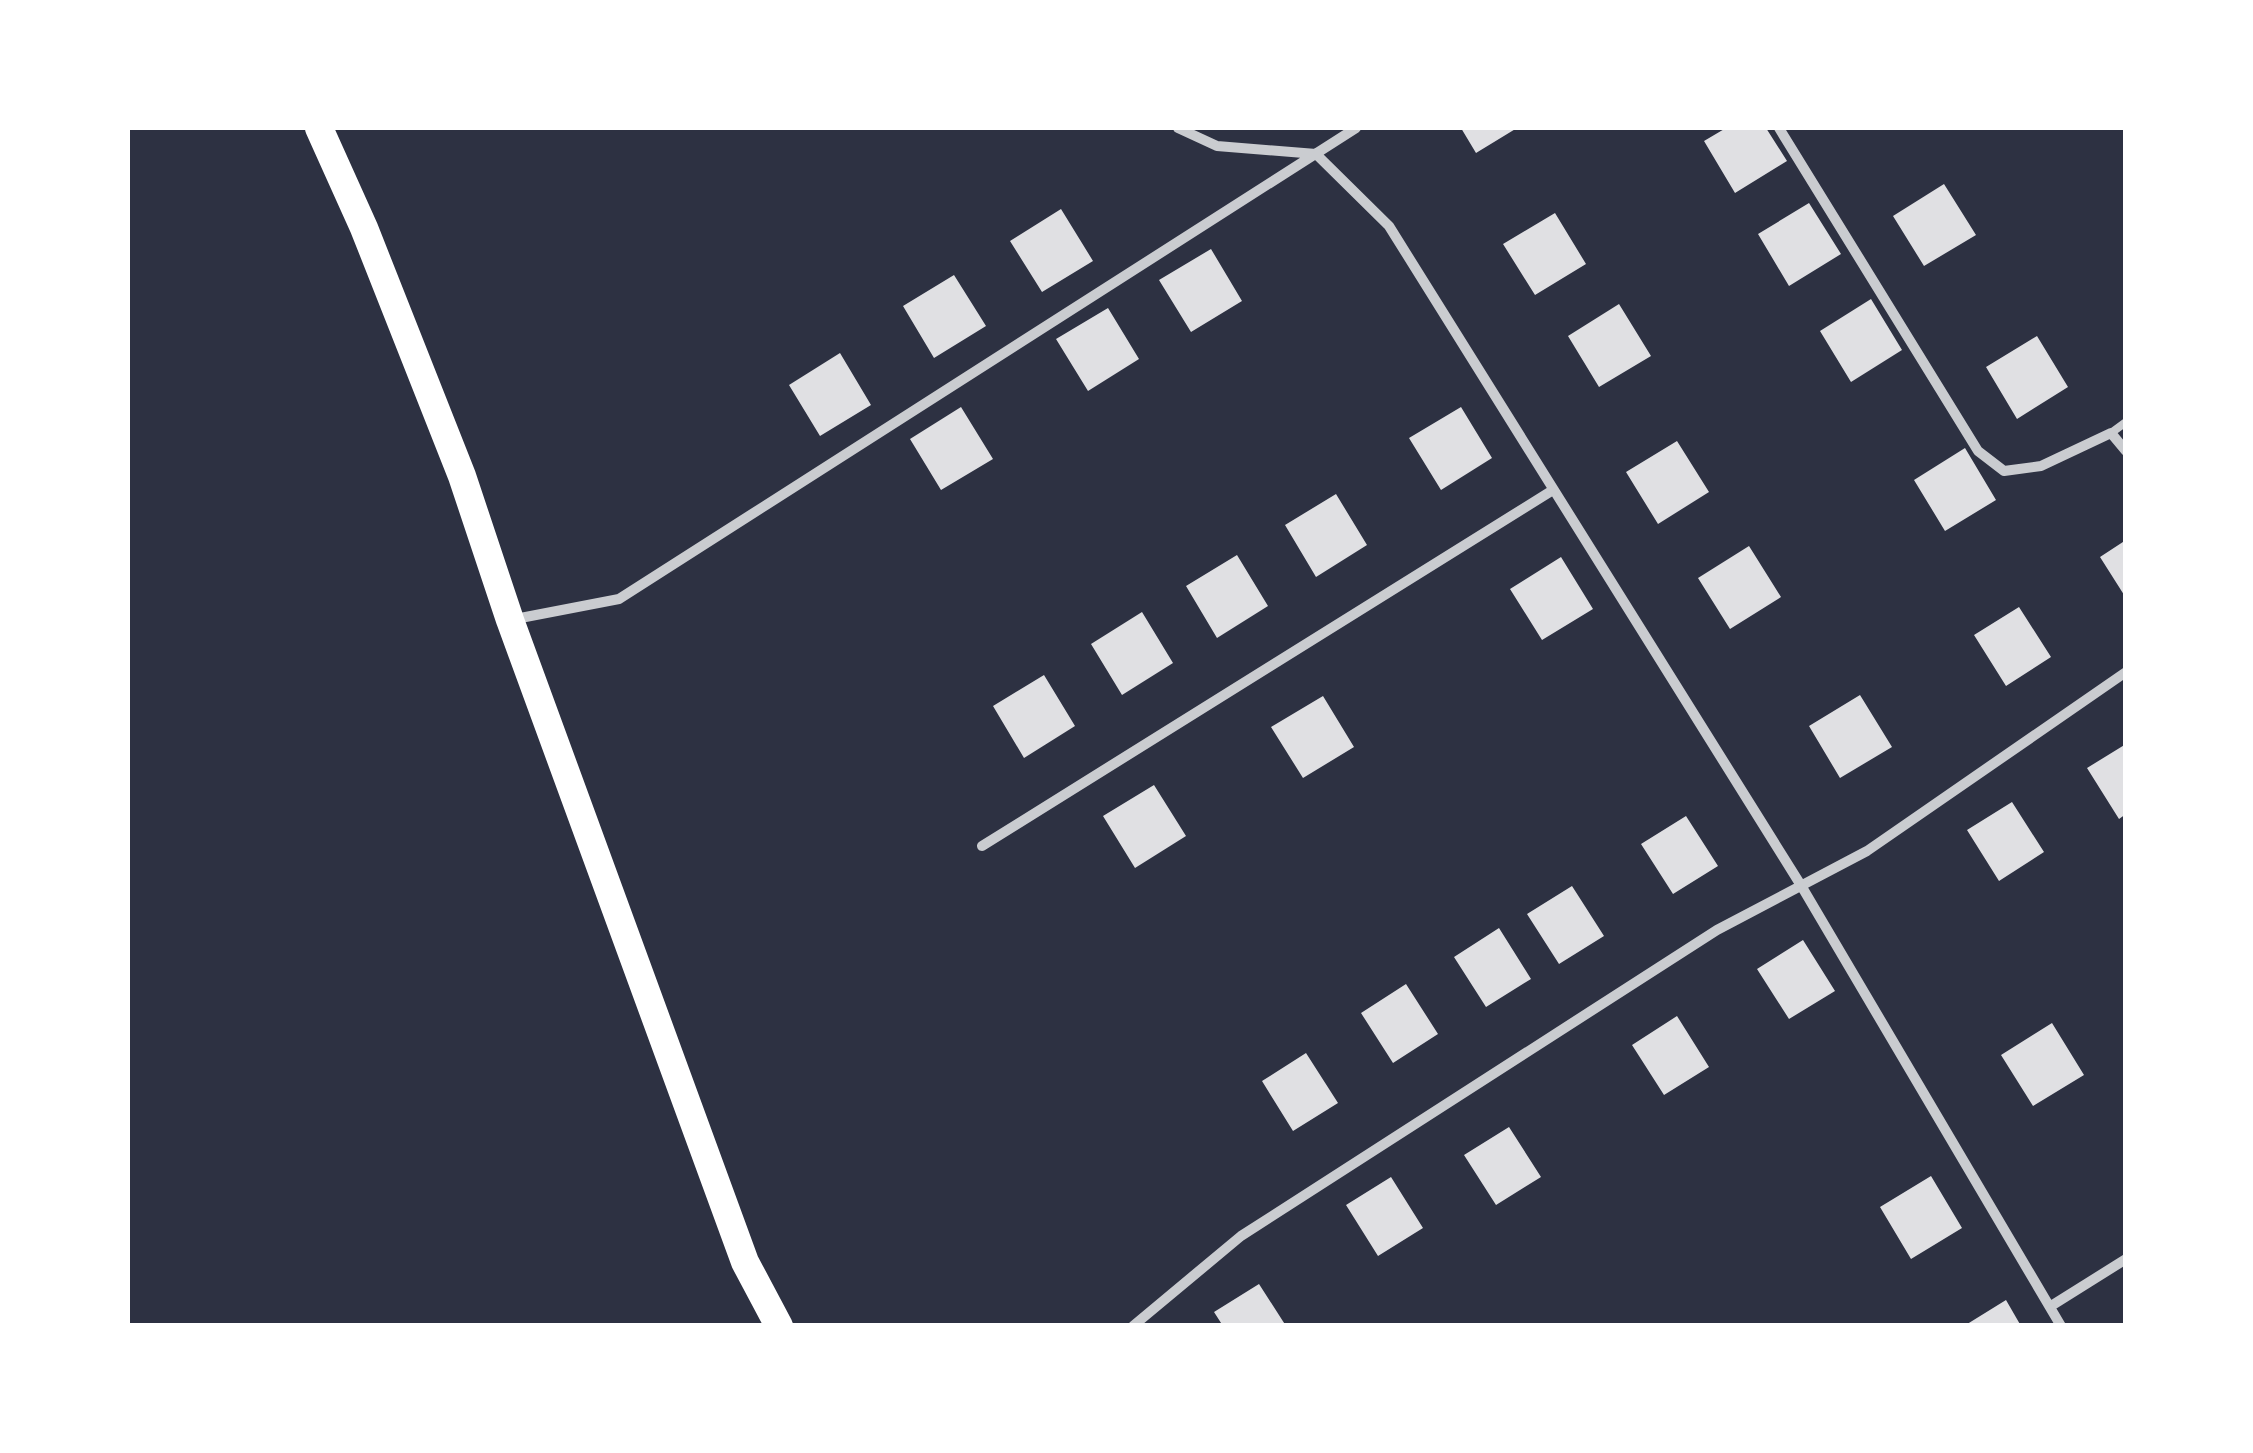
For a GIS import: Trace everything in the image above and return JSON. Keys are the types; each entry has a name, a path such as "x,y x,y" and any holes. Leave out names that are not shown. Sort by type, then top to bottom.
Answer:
{"highway":[{"path":"319,128 364,228 462,476 510,620 745,1262 779,1326"}],"street":[{"path":"1178,128 1217,146 1316,154 1389,226 1802,887 2062,1326"},
{"path":"510,620 619,599 1356,128"},
{"path":"1780,128 1978,451 2004,472 2040,466 2111,433 2126,451"},
{"path":"982,846 1554,490"},
{"path":"1133,1326 1241,1236 1718,930 1867,850 2126,672"},
{"path":"2051,1306 2126,1259"}],"lane":[{"path":"2111,433 2126,422"}],"building":[{"path":"1461,128 1517,128 1476,153"},
{"path":"1726,128 1766,128 1787,161 1735,193 1704,141"},
{"path":"1944,184 1976,235 1924,266 1893,216"},
{"path":"1809,203 1841,254 1789,286 1758,234"},
{"path":"1061,209 1093,261 1042,292 1010,241"},
{"path":"1555,213 1586,264 1535,295 1503,244"},
{"path":"1211,249 1242,301 1191,332 1159,280"},
{"path":"954,275 986,326 934,358 903,306"},
{"path":"1871,299 1902,350 1851,382 1820,331"},
{"path":"1619,304 1651,356 1599,387 1568,336"},
{"path":"1108,308 1139,359 1088,391 1056,339"},
{"path":"2037,336 2068,387 2017,419 1986,367"},
{"path":"840,353 871,405 820,436 789,385"},
{"path":"961,407 993,459 941,490 910,439"},
{"path":"1461,407 1492,458 1441,490 1409,438"},
{"path":"1677,441 1709,492 1658,524 1626,472"},
{"path":"1965,448 1996,500 1945,531 1914,480"},
{"path":"1336,494 1367,545 1316,577 1285,525"},
{"path":"2126,540 2126,598 2100,557"},
{"path":"1749,546 1781,597 1730,629 1698,578"},
{"path":"1237,555 1268,606 1217,638 1186,586"},
{"path":"1561,557 1593,609 1542,640 1510,589"},
{"path":"2019,607 2051,657 2006,686 1974,635"},
{"path":"1142,612 1173,663 1122,695 1091,644"},
{"path":"1044,675 1075,726 1024,758 993,706"},
{"path":"1860,695 1892,747 1840,778 1809,726"},
{"path":"1323,696 1354,747 1303,778 1271,727"},
{"path":"2126,744 2126,814 2119,819 2087,768"},
{"path":"1154,785 1186,836 1135,868 1103,816"},
{"path":"2012,802 2044,852 1999,881 1967,830"},
{"path":"1686,816 1718,866 1673,894 1641,844"},
{"path":"1572,886 1604,936 1559,964 1527,914"},
{"path":"1499,928 1531,979 1486,1007 1454,957"},
{"path":"1803,940 1835,991 1789,1019 1757,969"},
{"path":"1406,984 1438,1034 1393,1063 1361,1013"},
{"path":"1677,1016 1709,1067 1664,1095 1632,1045"},
{"path":"2052,1023 2084,1075 2033,1106 2001,1055"},
{"path":"1306,1053 1338,1103 1293,1131 1262,1081"},
{"path":"1509,1127 1541,1177 1496,1205 1464,1155"},
{"path":"1931,1176 1962,1228 1911,1259 1880,1207"},
{"path":"1391,1177 1423,1228 1378,1256 1346,1205"},
{"path":"1259,1284 1286,1326 1223,1326 1214,1312"},
{"path":"2006,1300 2021,1326 1964,1326"}]}
